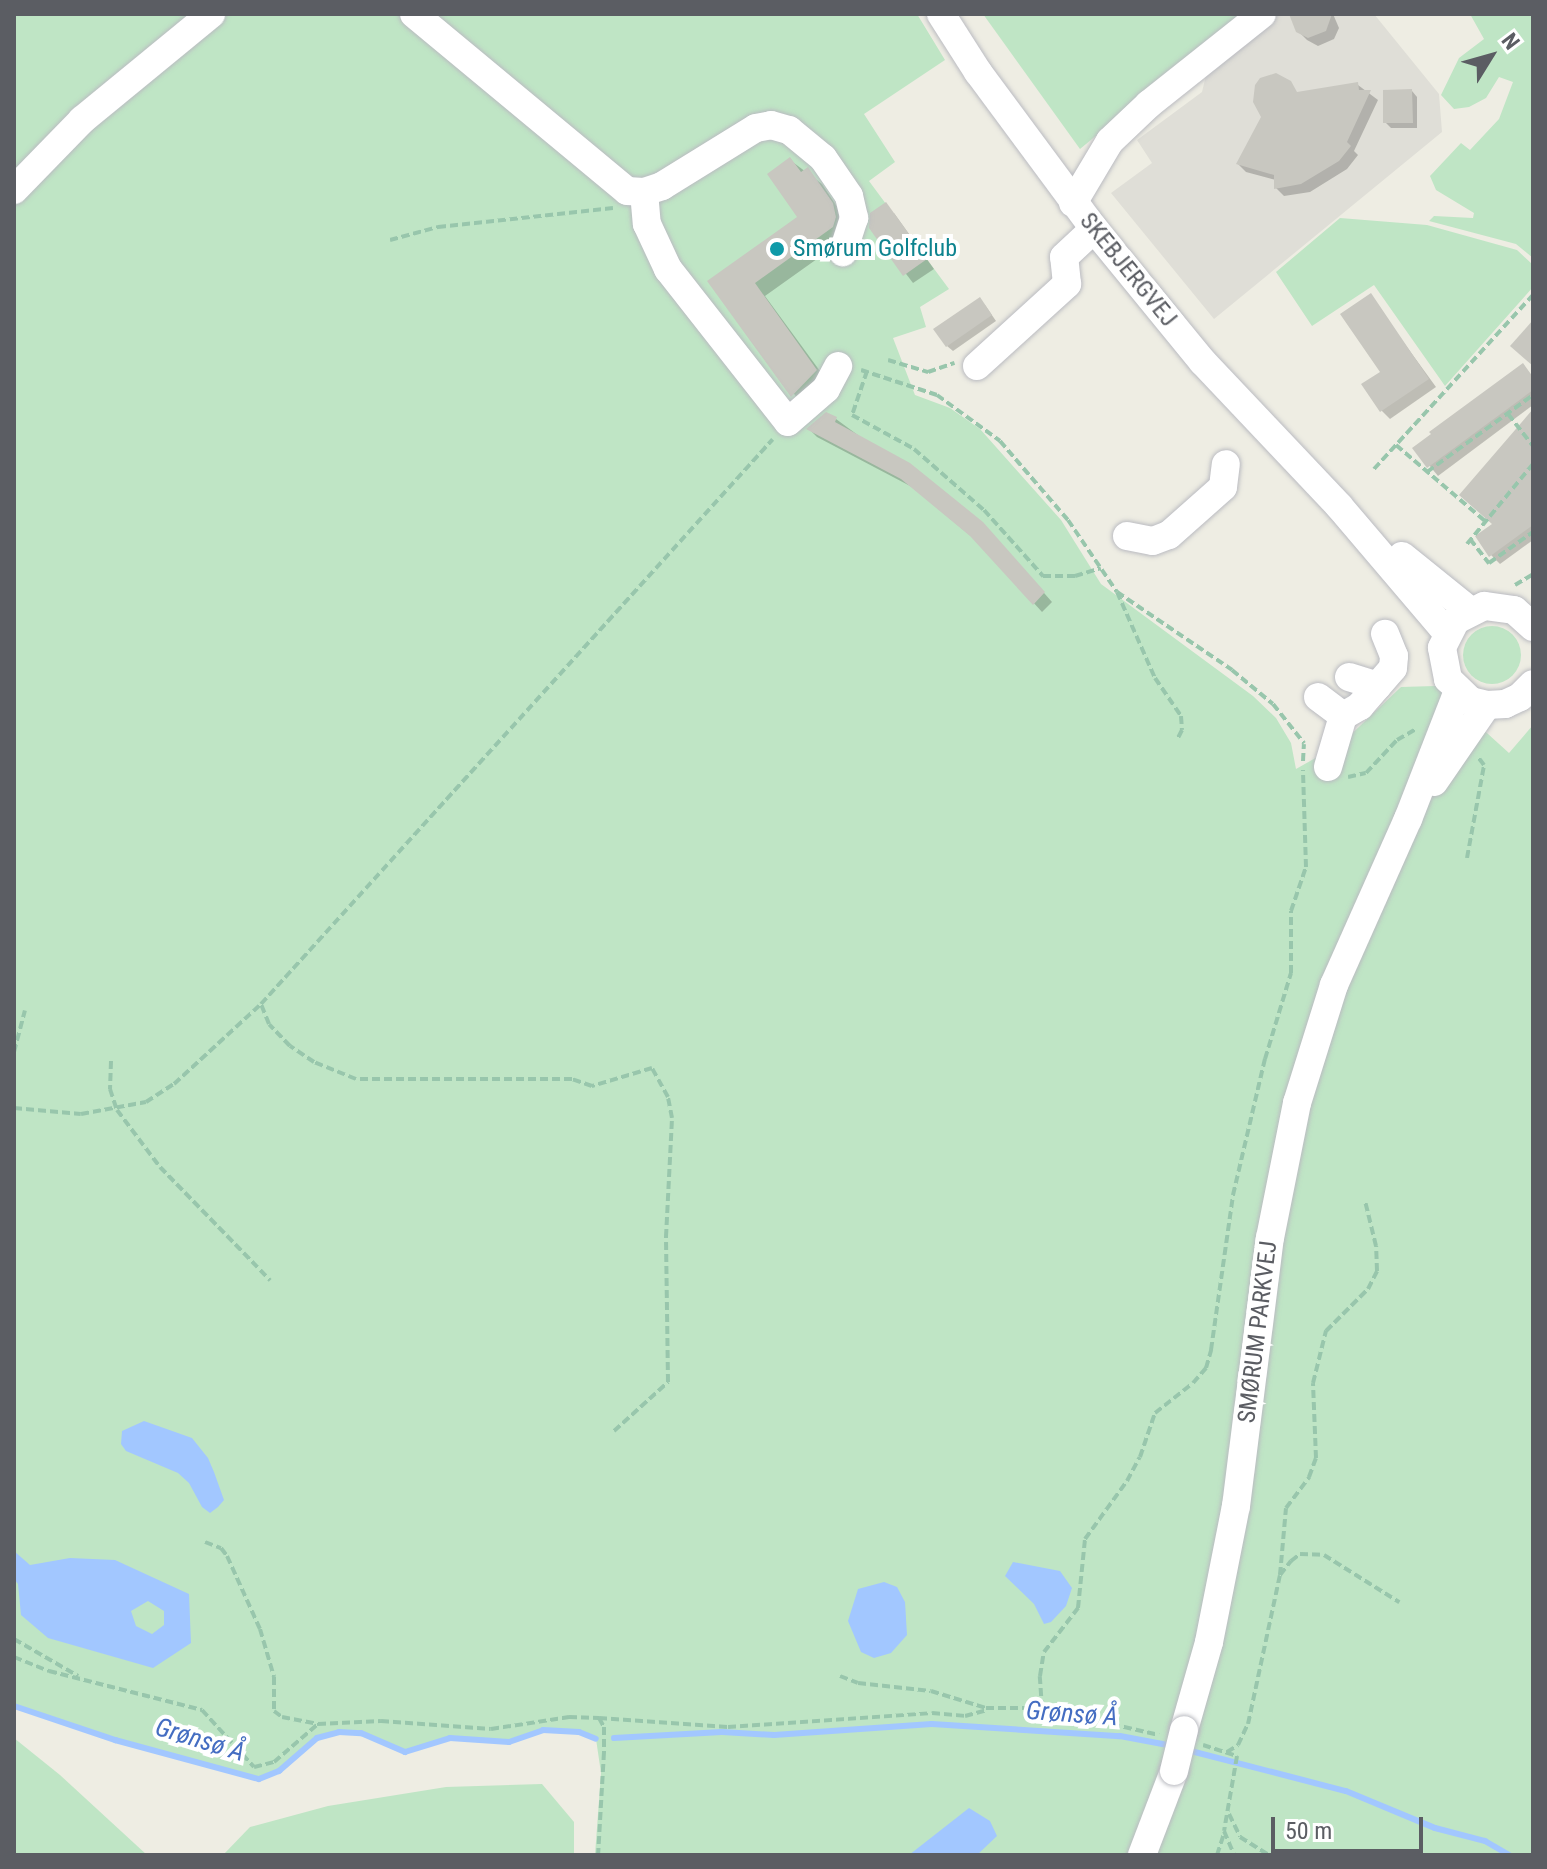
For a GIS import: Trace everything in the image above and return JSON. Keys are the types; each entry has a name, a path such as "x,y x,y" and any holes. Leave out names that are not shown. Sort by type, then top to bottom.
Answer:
{"street":[{"path":"14,190 82,120 211,14"},
{"path":"414,14 607,178 627,191 644,192 662,186 756,128 771,125 789,130 823,158 849,196 854,218 843,252"},
{"name":"SKEBJERGVEJ","path":"941,14 978,72 1094,229 1203,362 1339,506 1447,633"},
{"path":"1073,203 1110,141 1149,104 1262,14"},
{"path":"644,192 647,224 668,269 788,422 826,389 838,366"},
{"path":"977,366 1067,284 1064,257 1094,229"},
{"path":"1127,536 1153,541 1169,535 1223,487 1226,464"},
{"name":"SKEBJERGVEJ","path":"1339,506 1469,610"},
{"path":"1521,605 1469,610 1447,633 1443,664 1458,691 1487,705 1505,704 1529,695"},
{"path":"1328,767 1343,716 1360,706 1393,668 1394,656 1383,639"},
{"path":"1349,677 1378,686"},
{"name":"SMØRUM PARKVEJ","path":"1142,1855 1174,1771 1209,1642 1236,1506 1270,1238 1297,1103 1334,985 1408,819 1458,691"},
{"path":"1318,697 1343,716"},
{"name":"SMØRUM PARKVEJ","path":"1408,819 1487,705"}],"path":[{"path":"390,240 438,227 615,208 647,224"},
{"path":"1374,469 1533,295"},
{"path":"838,366 867,371 937,395 1000,441 1068,520 1117,592 1155,678 1181,716 1182,730 1178,738"},
{"path":"867,371 852,415 914,449 984,510 1043,576 1075,576 1101,568"},
{"path":"1427,472 1533,395"},
{"path":"1508,414 1533,446"},
{"path":"14,1108 81,1114 117,1110 146,1102 174,1084 261,1004 788,422"},
{"path":"1396,445 1485,521"},
{"path":"1533,464 1468,541 1489,563 1533,532"},
{"path":"1521,605 1515,585 1533,574"},
{"path":"1042,1708 1040,1676 1044,1652 1078,1608 1085,1539 1134,1469 1155,1413 1193,1383 1206,1368 1211,1350 1233,1195 1265,1059 1291,973 1291,911 1306,867 1304,744"},
{"path":"261,1004 269,1024 290,1046 314,1062 356,1079 572,1079 592,1086 652,1068 668,1097 672,1118 666,1237 668,1382 614,1431"},
{"path":"14,1052 25,1010"},
{"path":"111,1061 110,1089 117,1110 160,1167 270,1280"},
{"path":"1227,1752 1238,1745 1248,1724 1280,1575 1286,1508 1309,1477 1316,1458 1313,1383 1326,1331 1368,1289 1377,1271 1376,1246 1365,1201"},
{"path":"205,1542 221,1548 227,1556 260,1629 274,1677 274,1711 282,1717 318,1724 381,1721 491,1729 569,1717 728,1727 932,1713 965,1716 991,1708"},
{"path":"1280,1575 1300,1554 1324,1555 1399,1602"},
{"path":"14,1639 81,1679"},
{"path":"14,1657 81,1679 202,1710 254,1767 274,1762 318,1724"},
{"path":"840,1676 858,1683 931,1691 946,1699 991,1708 1042,1708 1182,1737 1237,1756 1217,1855"},
{"path":"598,1855 604,1752 604,1727 599,1718"},
{"path":"1228,1811 1240,1837 1269,1855"},
{"path":"1224,1831 1234,1855"}],"shaded area":[{"path":"1271,14 1374,14 1439,94 1442,132 1214,319 1111,193 1152,163 1137,140 1202,92 1209,63"}],"green space":[{"path":"14,14 917,14 945,60 864,114 895,162 869,181 949,289 920,307 926,327 893,338 915,395 950,408 980,429 1061,520 1101,584 1253,696 1276,718 1291,743 1296,769 1342,743 1401,687 1435,686 1509,753 1533,725 1533,1855 595,1855 601,1773 596,1739 579,1732 543,1730 509,1742 450,1738 405,1752 361,1733 339,1732 317,1738 279,1771 259,1779 115,1740 14,1706"},
{"path":"983,14 1243,14 1080,149"},
{"path":"1470,14 1533,14 1533,258 1516,244 1429,221 1434,216 1473,218 1474,213 1436,190 1430,176 1461,143 1470,150 1499,119 1513,82 1499,77 1486,98 1469,107 1454,109 1441,95 1459,58 1484,39"},
{"path":"1340,218 1427,225 1517,250 1533,265 1533,287 1445,386 1374,285 1312,326 1276,272"},
{"path":"1492,626 1513,634 1521,655 1513,676 1492,684 1471,676 1463,655 1471,634"},
{"path":"14,1738 60,1775 147,1855 14,1855"},
{"path":"542,1784 574,1822 574,1855 223,1855 250,1827 328,1806 446,1787"}],"water":[{"path":"144,1421 192,1438 208,1458 214,1472 224,1500 218,1507 210,1513 202,1507 189,1483 178,1473 126,1451 121,1444 122,1431"},
{"path":"14,1551 30,1565 70,1558 115,1560 189,1594 191,1643 153,1668 48,1638 21,1615 18,1584 14,1579","holes":["148,1601 164,1611 164,1625 152,1634 136,1626 131,1611"]},
{"path":"1013,1562 1060,1571 1072,1588 1066,1606 1051,1622 1044,1624 1034,1604 1005,1576"},
{"path":"884,1582 897,1587 905,1602 907,1635 891,1653 874,1658 861,1652 848,1621 858,1589"},
{"path":"969,1808 990,1821 997,1836 977,1855 909,1855"}],"building":[{"path":"1289,14 1332,14 1326,31 1308,38 1296,32"},
{"path":"1276,73 1291,81 1297,92 1358,82 1359,90 1371,90 1347,142 1351,146 1339,161 1301,184 1274,189 1274,175 1236,164 1261,117 1253,102 1255,85 1260,78"},
{"path":"1412,89 1413,123 1383,123 1383,90"},
{"name":"Smørum Golfclub","path":"790,157 801,172 808,167 833,203 836,217 833,227 755,283 817,370 791,397 707,281 797,217 767,174"},
{"path":"886,202 927,259 903,276 869,228 870,213"},
{"path":"1371,293 1429,379 1380,412 1361,384 1380,372 1340,314"},
{"path":"980,297 992,315 946,347 933,329"},
{"path":"1533,320 1533,366 1510,346"},
{"path":"1523,363 1533,377 1533,390 1427,468 1412,448"},
{"path":"1533,409 1533,525 1489,557 1475,536 1492,524 1459,495"},
{"path":"826,412 837,417 835,422 910,463 983,522 1045,592 1033,605 970,536 901,479 806,429"}],"waterway":[{"name":"Grønsø Å","path":"14,1706 115,1740 259,1779 279,1771 317,1738 339,1732 361,1733 405,1752 450,1738 509,1742 543,1730 579,1732 596,1739"},
{"name":"Grønsø Å","path":"614,1738 722,1732 774,1735 932,1724 1120,1736 1173,1746"},
{"name":"Grønsø Å","path":"1187,1750 1346,1791 1435,1828 1485,1841 1509,1855"}],"place":[{"name":"Smørum Golfclub","path":"777,249"}]}
